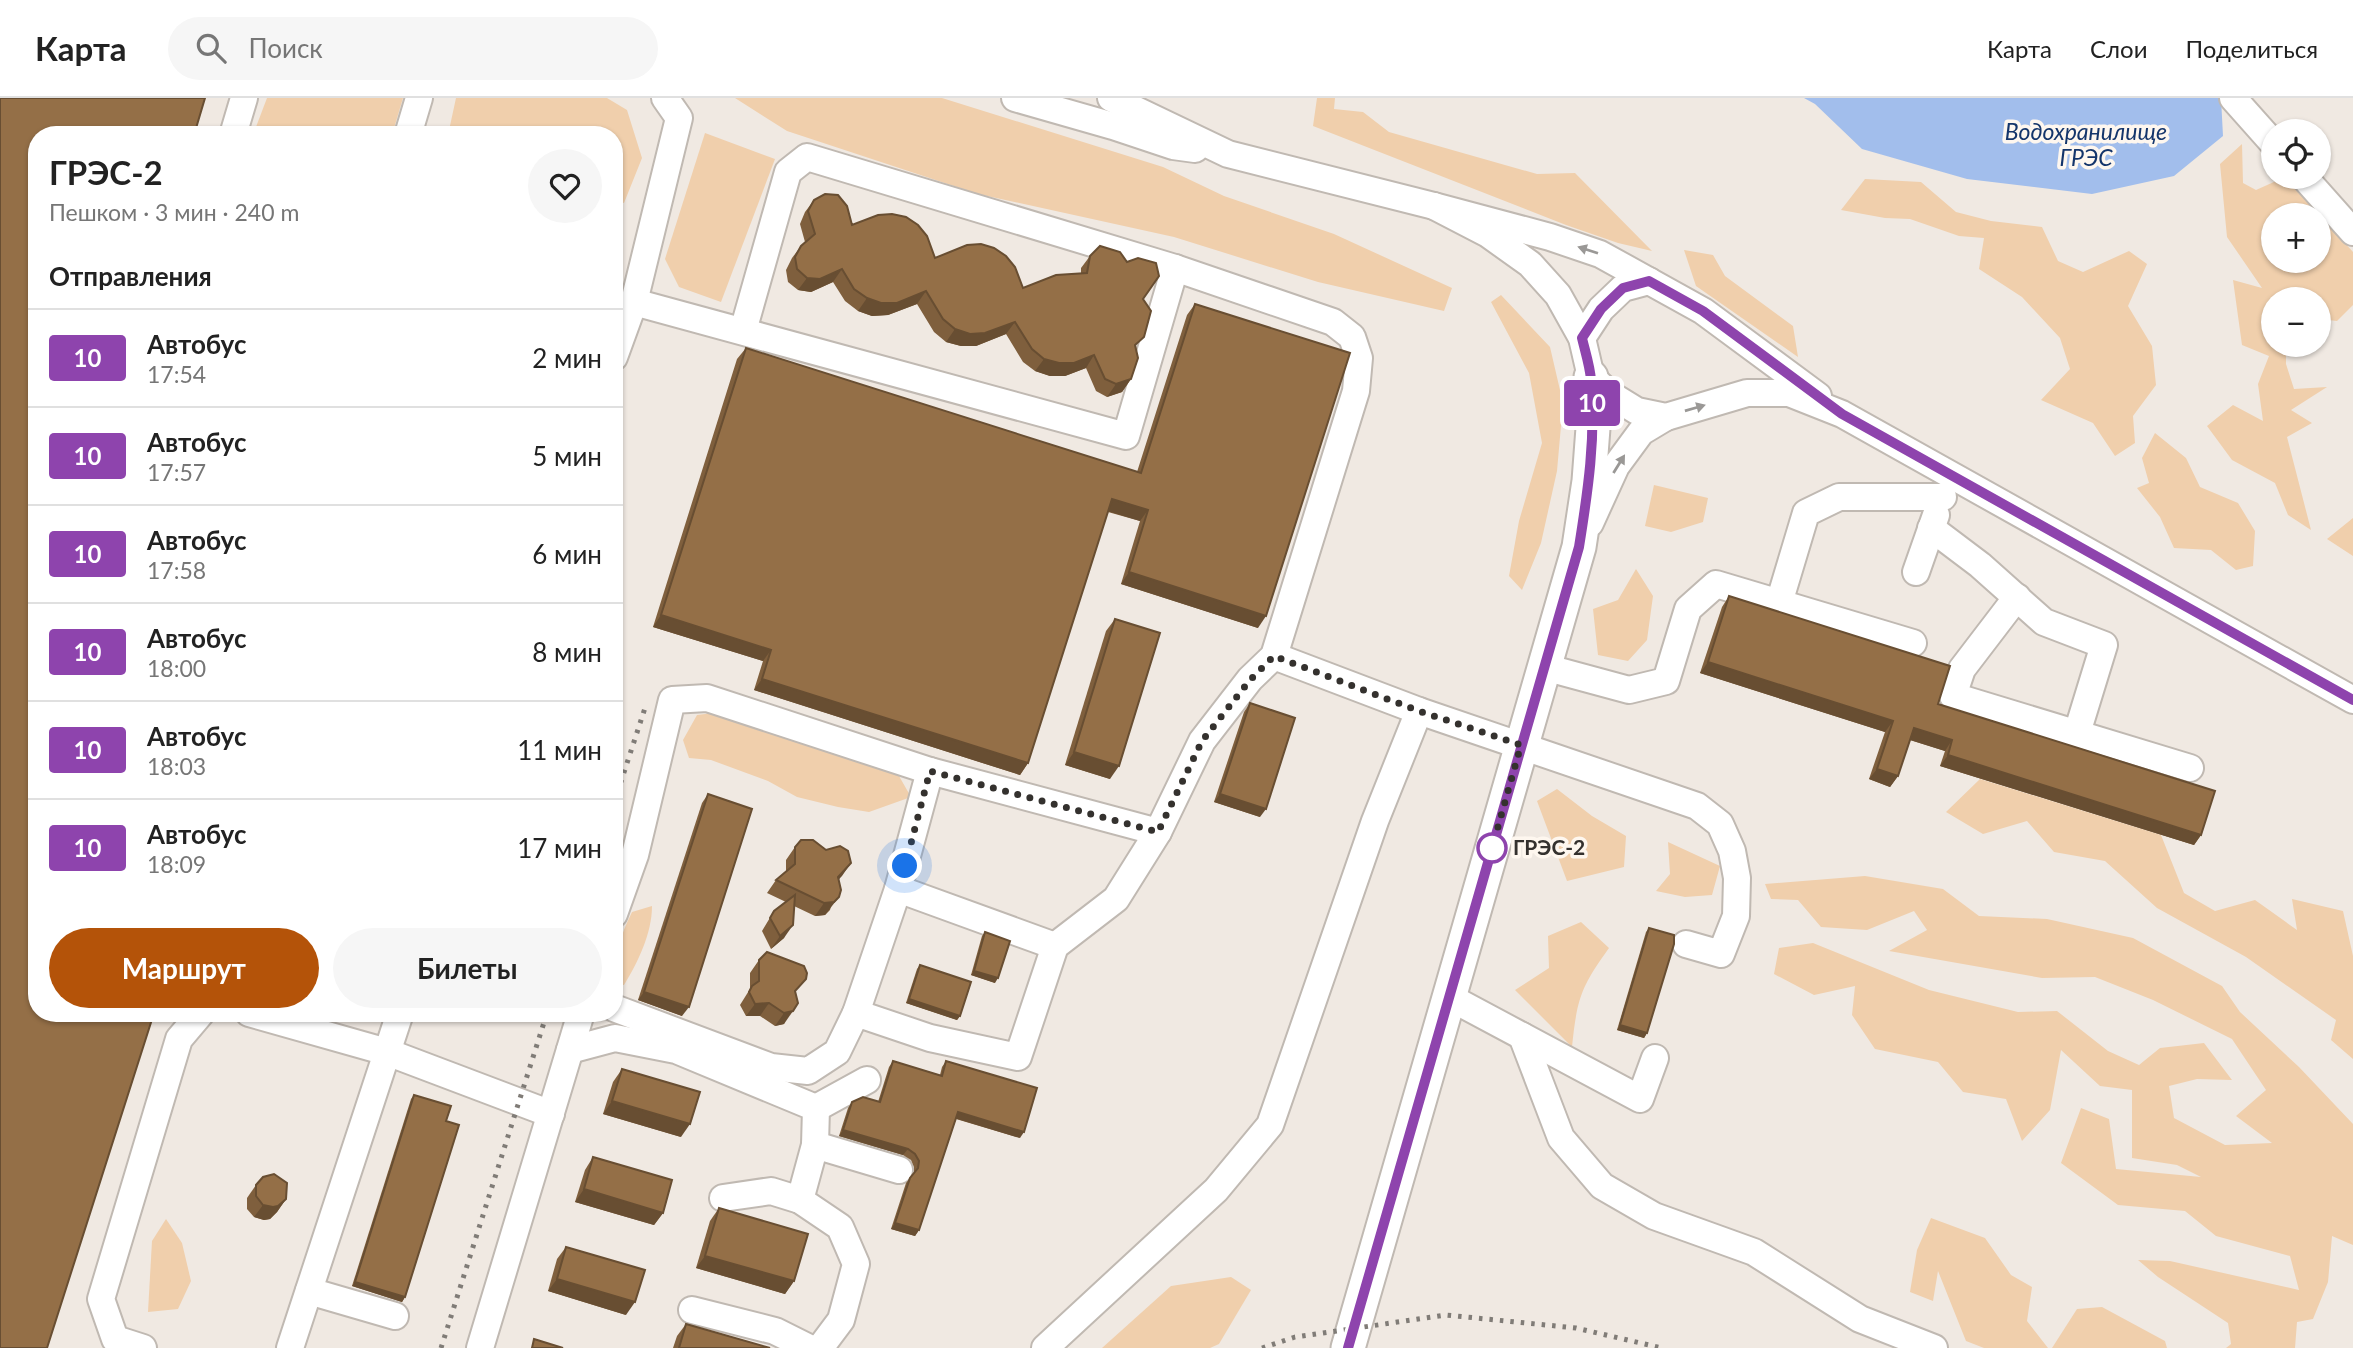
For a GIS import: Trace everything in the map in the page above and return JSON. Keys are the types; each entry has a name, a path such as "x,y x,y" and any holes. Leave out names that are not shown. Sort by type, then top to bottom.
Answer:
{"main road":[{"path":"1348,1348 1579,547 1589,481 1593,428 1591,377"}],"street":[{"path":"236,126 244,98"},
{"path":"411,126 419,98"},
{"path":"623,332 634,302 679,118 665,98"},
{"path":"1015,98 1173,146 1228,154 1434,206 1550,237 1600,254 1703,311 1842,414 1947,485 2353,700"},
{"path":"1111,98 1228,154"},
{"path":"2233,98 2261,130"},
{"path":"743,331 788,172 807,157 1175,268 1333,322 1352,337 1359,358 1356,391 1274,656 1250,680 1202,741 1158,832 1116,899 1055,946 1018,1057 930,1038 856,1013"},
{"path":"2315,189 2353,232"},
{"path":"1434,206 1488,234 1530,264 1558,295 1582,338 1591,377 1637,411 1665,416"},
{"path":"634,302 1126,436 1175,268"},
{"path":"1582,338 1601,309 1623,288 1649,281"},
{"path":"1579,547 1616,466 1641,432 1665,416 1747,393 1789,393 1842,414"},
{"path":"1916,572 1947,485"},
{"path":"1779,603 1806,513 1839,497 1947,485"},
{"path":"1931,528 1980,565 2044,622 2104,645 2077,733"},
{"path":"1544,667 1629,690 1665,681 1688,609 1716,584 1913,643"},
{"path":"2017,597 1962,669 1953,696 2190,768"},
{"path":"1274,656 1419,711 1697,806 1720,824 1732,850 1737,878 1735,916 1721,954 1686,944"},
{"path":"623,889 635,855 672,700 707,698 930,771 1158,832"},
{"path":"1045,1348 1216,1190 1270,1125 1371,833 1419,711"},
{"path":"623,1011 771,1067 808,1071 837,1052 856,1013 898,889 930,771"},
{"path":"898,889 1055,946"},
{"path":"1449,997 1640,1099 1655,1058"},
{"path":"143,1348 115,1339 101,1299 179,1039 193,1022"},
{"path":"280,1022 387,1052 551,1114"},
{"path":"290,1348 397,1022"},
{"path":"480,1348 578,1022"},
{"path":"1522,1036 1561,1138 1602,1186 1654,1216 1754,1252 1860,1319 1934,1348"},
{"path":"570,1050 615,1038 676,1050 816,1108"},
{"path":"816,1108 867,1080"},
{"path":"800,1200 816,1145 816,1108"},
{"path":"816,1145 899,1170"},
{"path":"723,1198 771,1191 800,1200 840,1227 856,1264 841,1321 820,1348"},
{"path":"309,1291 395,1316"},
{"path":"692,1310 775,1331 809,1348"}],"shaded area":[{"path":"267,98 403,98 395,126 256,126"},
{"path":"456,98 607,98 627,110 642,158 624,203 623,126 450,126"},
{"path":"735,98 942,98 1163,167 1224,196 1334,234 1452,288 1444,311 1318,282 1174,237 978,194 787,131"},
{"path":"1317,98 1335,98 1334,109 1363,112 1389,132 1537,174 1575,173 1652,251 1618,243 1566,225 1313,126"},
{"path":"705,133 775,159 721,302 679,287 665,259"},
{"path":"2242,144 2243,183 2256,190 2261,188 2296,189 2309,203 2261,203 2261,273 2331,273 2331,228 2353,252 2353,305 2337,321 2331,320 2331,287 2261,287 2227,237 2220,164"},
{"path":"1865,179 1921,182 1956,212 1991,221 2042,227 2058,261 2083,272 2129,251 2147,264 2128,306 2152,346 2156,385 2133,416 2135,443 2115,456 2093,423 2041,400 2070,369 2060,338 2022,297 1979,269 1984,238 1959,236 1910,219 1885,218 1841,210"},
{"path":"1684,250 1713,255 1725,276 1793,326 1798,357 1696,286"},
{"path":"2233,280 2261,288 2261,353 2242,345"},
{"path":"1501,295 1550,347 1563,403 1557,471 1541,543 1522,590 1509,576 1519,521 1542,443 1529,373 1491,302"},
{"path":"2269,357 2286,357 2294,389 2327,387 2291,410 2312,423 2287,437 2311,530 2288,515 2275,483 2232,460 2207,426 2233,405 2263,421 2258,384"},
{"path":"2155,433 2186,458 2200,487 2238,503 2255,531 2253,566 2236,570 2211,550 2174,548 2160,517 2137,488 2149,483 2142,458"},
{"path":"1654,485 1708,498 1703,522 1671,532 1645,526"},
{"path":"2353,518 2353,556 2327,539"},
{"path":"1636,569 1653,596 1647,640 1628,661 1598,655 1593,609 1618,600"},
{"path":"713,713 877,759 899,776 911,797 869,812 838,807 797,797 768,781 711,760 689,758 683,740 697,715"},
{"path":"1980,779 2161,835 2184,893 2215,911 2255,900 2297,930 2292,899 2343,911 2353,956 2353,1059 2331,1040 2336,1020 2246,957 2157,908 2105,861 2054,852 2027,821 1983,834 1946,812"},
{"path":"1557,789 1592,816 1626,836 1624,867 1567,881 1537,801"},
{"path":"1668,842 1720,866 1712,895 1685,897 1656,891 1670,874"},
{"path":"1865,876 1943,889 1979,916 2047,919 2133,938 2222,986 2240,1012 2299,1067 2353,1124 2353,1245 2332,1236 2328,1282 2313,1319 2297,1322 2295,1348 2226,1348 2231,1344 2228,1323 2158,1277 2138,1260 2170,1261 2299,1290 2290,1256 2216,1236 2185,1211 2118,1205 2061,1163 2081,1108 2109,1119 2116,1169 2201,1177 2177,1165 2132,1158 2132,1090 2100,1086 2061,1050 2050,1110 2022,1141 2006,1099 1963,1092 1938,1062 1875,1049 1852,1015 1855,986 1814,995 1774,974 1779,948 1813,943 1929,990 2018,1012 2057,1011 2108,1051 2139,1065 2160,1048 2204,1043 2232,1080 2197,1079 2169,1086 2174,1118 2225,1145 2272,1143 2236,1116 2266,1090 2232,1039 2153,1000 2095,977 2042,978 1889,951 1927,930 1914,911 1867,930 1821,927 1798,900 1771,899 1765,884"},
{"path":"652,906 647,937 623,985 623,933 632,912"},
{"path":"1581,922 1609,948 1582,994 1572,1047 1515,990 1549,968 1548,936"},
{"path":"1931,1218 1985,1238 2011,1275 2032,1287 2027,1321 2048,1348 1984,1348 1966,1341 1938,1271 1933,1301 1910,1292 1917,1250"},
{"path":"166,1219 182,1243 191,1281 178,1309 148,1312 152,1241"},
{"path":"1231,1277 1251,1290 1219,1344 1210,1348 1102,1348 1171,1286"},
{"path":"2102,1307 2165,1341 2167,1348 2052,1348 2077,1309"}],"water":[{"name":"Водохранилище ГРЭС","path":"1804,98 2221,98 2223,136 2174,176 2092,194 1967,179 1862,149 1815,104"}],"building":[{"path":"0,98 205,98 197,126 28,126 28,1022 151,1022 47,1348 0,1348"},
{"path":"825,194 838,195 847,206 852,225 878,215 906,217 918,225 927,236 935,258 967,245 981,244 994,248 1006,256 1015,267 1023,288 1056,275 1087,273 1090,256 1100,246 1120,252 1127,262 1138,258 1156,263 1159,276 1143,299 1151,311 1144,337 1135,345 1138,358 1131,379 1116,384 1105,379 1094,355 1074,363 1044,359 1032,349 1015,322 985,333 970,334 955,329 943,319 926,291 897,303 881,303 854,289 842,269 820,279 807,278 797,269 795,257 801,246 815,234 808,211 814,200"},
{"path":"1195,304 1350,353 1266,616 1129,572 1148,510 1112,499 1028,763 762,679 771,650 661,615 746,348 1141,473"},
{"path":"1729,596 1950,666 1938,704 2215,791 2201,835 1948,755 1952,740 1914,728 1898,776 1877,769 1893,721 1708,662"},
{"path":"1115,619 1160,633 1119,766 1074,752"},
{"path":"1250,703 1295,718 1266,809 1220,794"},
{"path":"708,794 752,809 689,1007 644,992"},
{"path":"801,840 813,840 826,850 840,846 848,851 851,863 838,877 841,890 834,902 824,903 776,880 795,864 795,847"},
{"path":"795,895 793,925 780,936 770,918 774,911"},
{"path":"1649,928 1674,935 1674,944 1647,1033 1620,1025"},
{"path":"985,932 1010,941 998,978 974,971"},
{"path":"767,952 804,966 806,979 795,991 798,1003 793,1011 784,1013 769,1003 755,1004 749,992 759,981 759,960"},
{"path":"920,965 971,982 960,1016 909,999"},
{"path":"893,1061 942,1076 946,1061 1037,1088 1024,1132 958,1112 919,1230 895,1223 910,1178 918,1168 919,1161 915,1154 908,1149 843,1130 852,1102 863,1097 880,1102"},
{"path":"622,1069 700,1092 690,1124 612,1101"},
{"path":"414,1095 451,1106 446,1121 459,1125 405,1297 355,1282"},
{"path":"593,1157 672,1180 663,1213 584,1189"},
{"path":"274,1174 287,1183 286,1199 273,1207 263,1205 256,1196 256,1185 263,1177"},
{"path":"719,1208 808,1234 794,1281 705,1256"},
{"path":"566,1247 645,1270 635,1302 557,1279"},
{"path":"686,1324 770,1348 679,1348"},
{"path":"534,1339 563,1348 532,1348"}],"railway":[{"path":"623,775 645,708"},
{"path":"441,1348 544,1022"},
{"path":"1262,1348 1295,1337 1446,1315 1576,1328 1662,1348"}],"bus line":[{"name":"10","path":"1348,1348 1579,547 1589,481 1593,428 1591,377 1582,338 1601,309 1623,288 1649,281 1703,311 1842,414 2353,700"}],"place":[{"name":"ГРЭС-2","path":"1492,848"}],"route":[{"path":"905,866 930,771 1158,832 1202,741 1250,680 1274,656 1419,711 1521,745 1492,848"}]}
